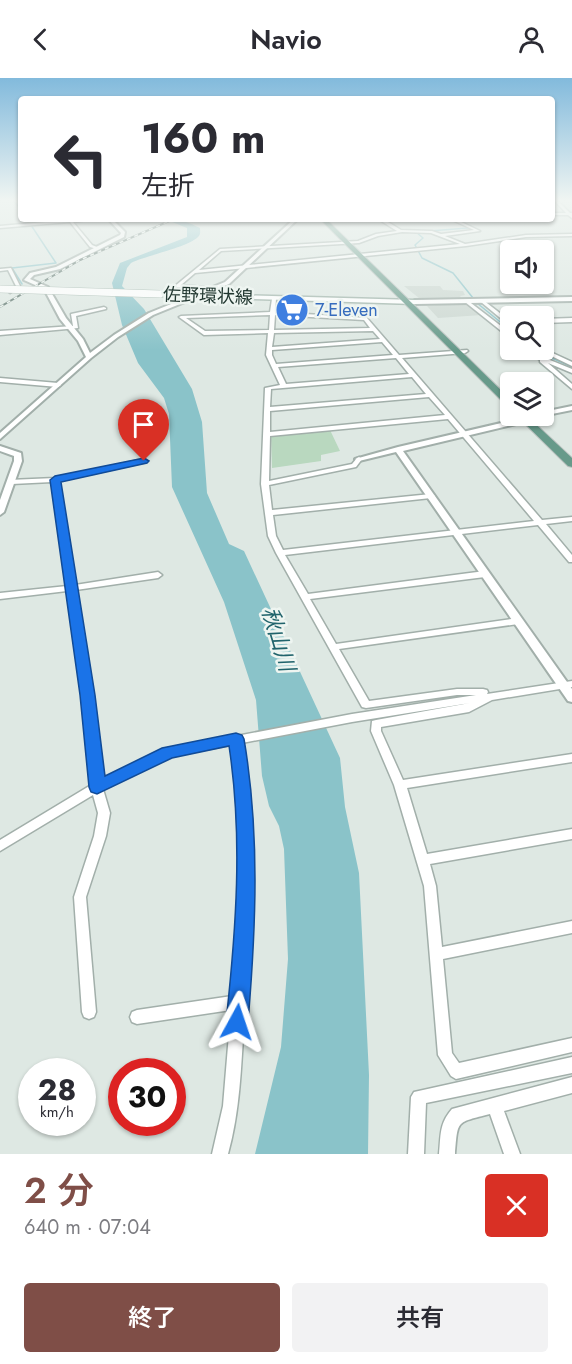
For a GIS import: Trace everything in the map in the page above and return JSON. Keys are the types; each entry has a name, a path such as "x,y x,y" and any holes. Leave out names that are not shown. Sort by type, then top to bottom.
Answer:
{"main road":[{"path":"358,250 462,351 500,384"},
{"name":"佐野環状線","path":"0,289 411,302"},
{"path":"462,351 500,393"},
{"path":"541,426 572,464"},
{"path":"544,426 572,453"}],"street":[{"path":"0,289 27,280 32,274 58,268 92,250"},
{"path":"214,289 177,286 220,250"},
{"path":"0,437 89,357 116,336 162,310 227,284 263,250"},
{"path":"193,272 412,250"},
{"path":"0,270 9,269 17,284"},
{"path":"27,280 46,288 70,328 81,340 89,357"},
{"path":"0,289 11,294 17,284"},
{"path":"274,299 269,355 284,386"},
{"path":"411,302 572,299"},
{"path":"469,301 500,327"},
{"path":"481,301 500,316"},
{"path":"0,333 76,327 73,315 104,308"},
{"path":"374,329 201,332 181,317 273,313 362,318 374,329 572,560"},
{"path":"554,321 572,320"},
{"path":"270,349 383,340"},
{"path":"275,366 462,351"},
{"path":"554,356 572,364"},
{"path":"541,360 572,387"},
{"path":"546,360 572,370"},
{"path":"413,375 268,388 265,484 272,536 366,705 457,692 494,695"},
{"path":"0,380 58,385"},
{"path":"268,409 430,395"},
{"path":"554,412 572,408"},
{"path":"266,434 449,417"},
{"path":"265,484 354,466 358,459 500,424"},
{"path":"0,448 18,455 12,482 0,512"},
{"path":"398,449 518,621 567,684 572,698"},
{"path":"12,482 55,480 144,461"},
{"path":"55,480 87,695 97,787 104,813 100,836 80,897 89,1012"},
{"path":"269,513 431,496"},
{"path":"280,553 572,519"},
{"path":"304,597 485,574"},
{"path":"0,596 158,575"},
{"path":"334,647 518,621"},
{"path":"0,846 97,787 168,753 343,720 567,684"},
{"path":"494,695 469,708 376,724 376,731 400,785 430,886 445,1055 456,1071 572,1045"},
{"path":"220,1154 230,1124 245,946 247,838 239,739"},
{"path":"400,785 572,758"},
{"path":"423,860 572,834"},
{"path":"437,954 572,927"},
{"path":"137,1017 239,1002"},
{"path":"416,1154 420,1097 572,1065"},
{"path":"447,1154 450,1124 458,1115 572,1085"},
{"path":"494,1106 512,1154"}],"shaded area":[{"path":"404,286 440,286 443,290 463,291 465,295 460,296 462,299 427,300 419,298"},
{"path":"465,303 482,315 438,318 427,306"}],"green space":[{"path":"330,430 340,451 321,455 321,461 272,468 271,435"}],"water":[{"name":"秋山川","path":"153,250 169,250 131,263 127,268 122,286 144,309 192,389 202,422 207,493 229,544 244,551 340,758 345,807 359,873 369,1075 368,1154 255,1154 281,1047 288,959 284,849 279,826 269,806 262,776 256,700 224,602 172,487 169,414 164,398 138,363 122,325 112,283 120,263"}],"waterway":[{"path":"22,284 12,268 56,263 48,250"},
{"path":"418,250 422,258 453,273 477,303 500,322"},
{"path":"554,359 572,367"}],"railway":[{"path":"0,307 80,260 102,250"}],"place":[{"name":"7-Eleven","path":"292,310"}],"route":[{"path":"144,461 55,480 87,695 97,787 168,753 236,739 244,790 247,838 245,946 237,1022"}]}
